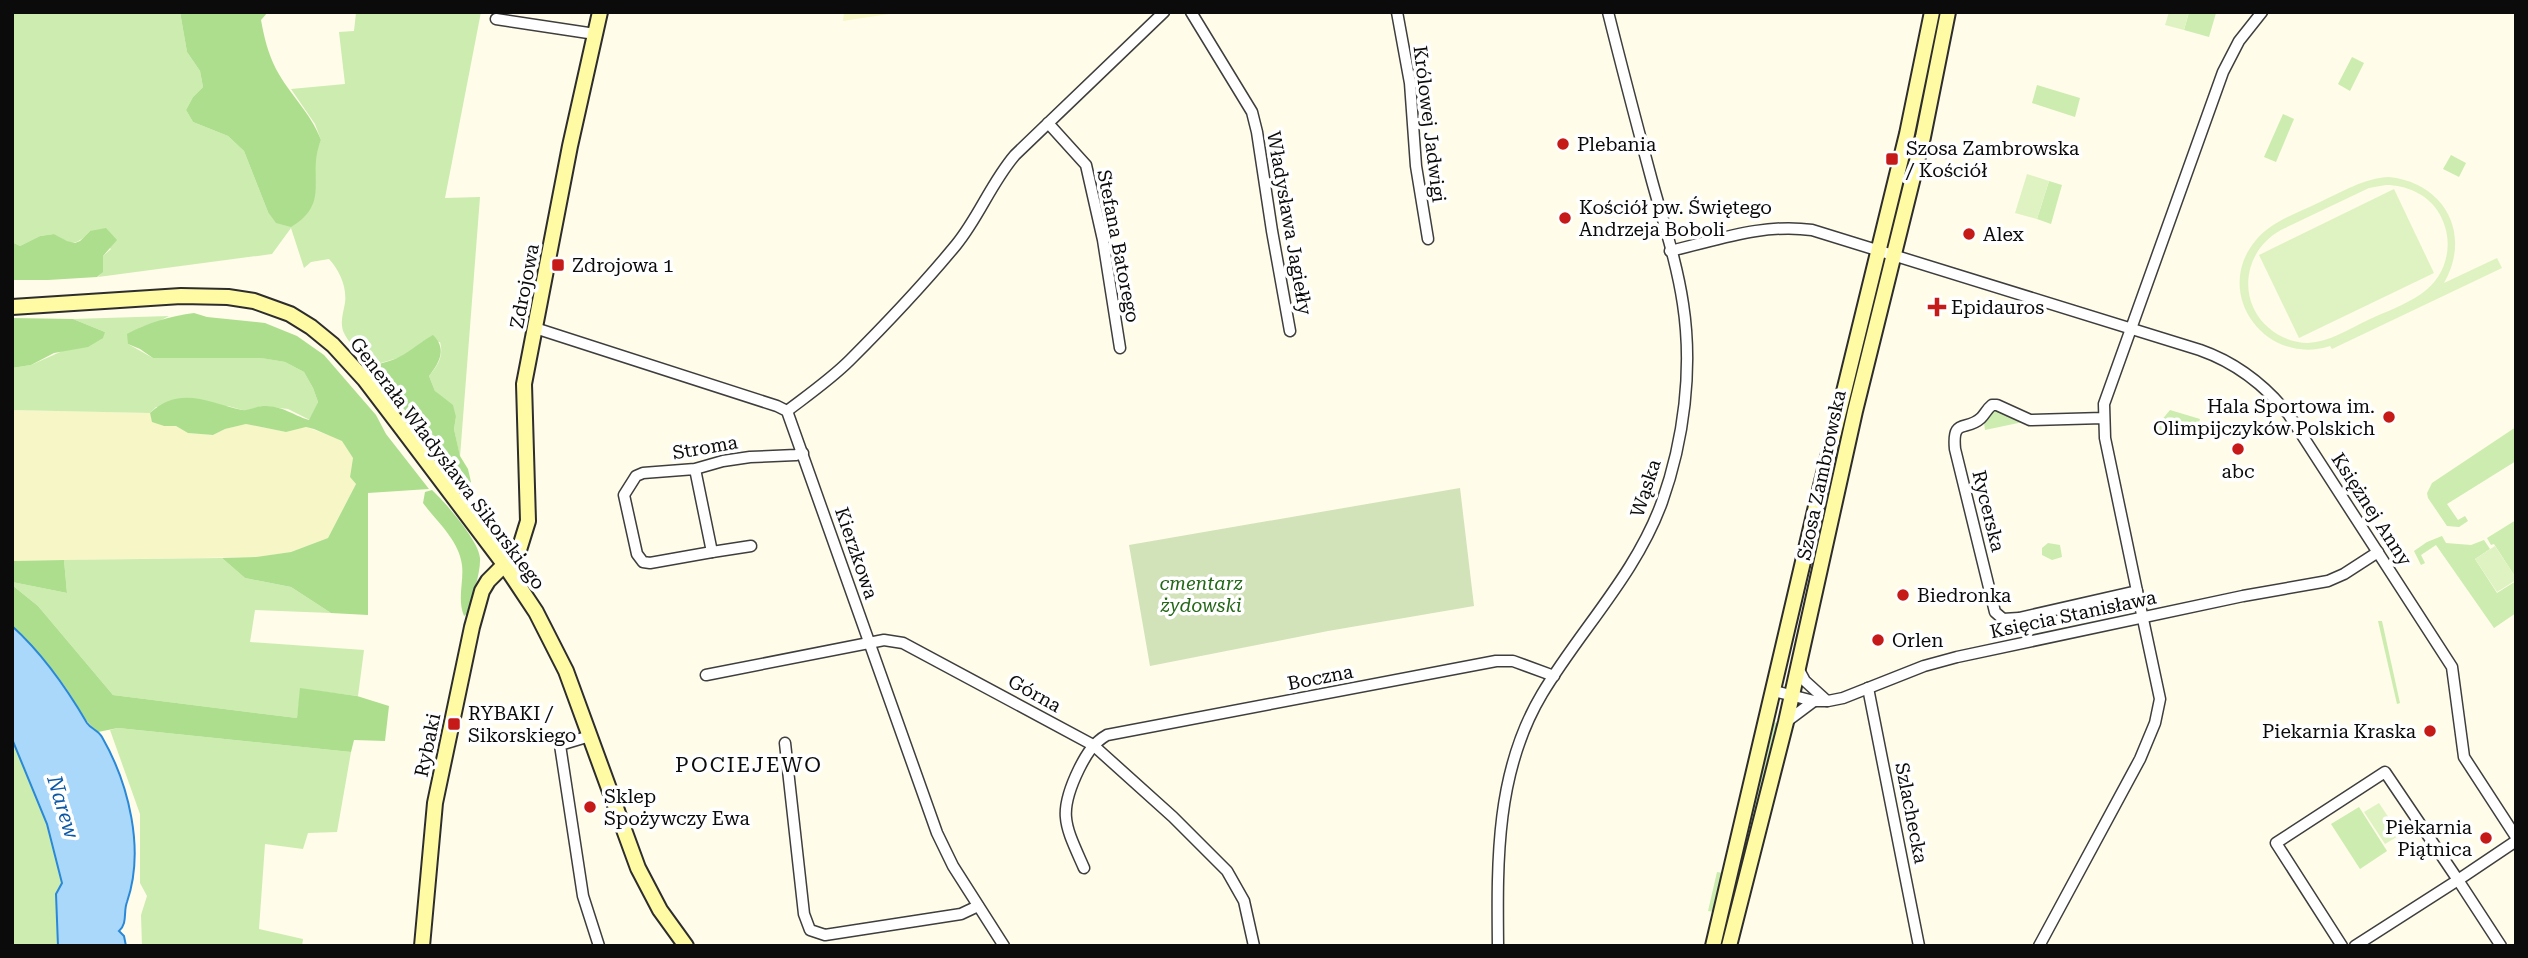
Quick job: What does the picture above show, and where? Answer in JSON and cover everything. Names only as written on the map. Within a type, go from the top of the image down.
[{"type":"street","name":"Zdrojowa","points":[[504,564],[521,545],[528,521],[523,393],[570,146],[600,12]]},
{"type":"street","points":[[535,328],[787,411],[848,361],[956,245],[1000,173],[1164,12]]},
{"type":"street","name":"Władysława Jagiełły","points":[[1191,12],[1252,112],[1290,331]]},
{"type":"street","name":"Królowej Jadwigi","points":[[1397,12],[1410,83],[1416,166],[1428,240]]},
{"type":"street","name":"Wąska","points":[[1499,946],[1498,862],[1507,783],[1522,735],[1554,676],[1634,559],[1653,524],[1678,442],[1687,368],[1683,303],[1608,12]]},
{"type":"street","name":"Szosa Zambrowska","points":[[1713,946],[1907,134],[1932,12]]},
{"type":"street","name":"Szosa Zambrowska","points":[[1729,946],[1786,722],[1854,411],[1923,136],[1948,12]]},
{"type":"street","points":[[2039,946],[2140,759],[2155,723],[2160,699],[2105,438],[2104,404],[2223,72],[2239,41],[2262,12]]},
{"type":"street","points":[[496,19],[595,34]]},
{"type":"street","name":"Stefana Batorego","points":[[1048,123],[1086,165],[1104,240],[1120,348]]},
{"type":"street","name":"Księżnej Anny","points":[[1670,251],[1756,230],[1788,227],[1812,230],[2212,354],[2260,383],[2289,415],[2452,667],[2464,757],[2516,839],[2458,880],[2354,946]]},
{"type":"street","name":"Generała Władysława Sikorskiego","points":[[12,307],[214,295],[254,301],[290,314],[323,336],[350,362],[504,564],[536,612],[558,653],[638,868],[660,910],[686,946]]},
{"type":"street","name":"Rycerska","points":[[2103,418],[2031,420],[1992,405],[1979,420],[1958,428],[1954,438],[1955,449],[1998,617],[2019,618],[2137,591]]},
{"type":"street","name":"Kierzkowa","points":[[787,411],[932,821],[953,866],[1004,946]]},
{"type":"street","name":"Stroma","points":[[712,552],[643,562],[637,554],[624,495],[632,480],[639,474],[695,469],[737,458],[803,453]]},
{"type":"street","points":[[695,469],[712,552],[751,546]]},
{"type":"street","name":"Księcia Stanisława","points":[[1774,691],[1791,697],[1828,701],[1946,660],[2143,617],[2329,581],[2378,552]]},
{"type":"street","points":[[1803,566],[1814,563],[1820,570]]},
{"type":"street","name":"Rybaki","points":[[422,946],[433,817],[461,681],[482,591],[504,564]]},
{"type":"street","name":"Górna","points":[[706,675],[869,643],[888,640],[903,643],[1093,745],[1173,817],[1227,871],[1248,909],[1254,946]]},
{"type":"street","name":"Boczna","points":[[1093,745],[1113,733],[1151,729],[1496,661],[1513,661],[1554,676]]},
{"type":"street","points":[[1798,668],[1805,681],[1828,701]]},
{"type":"street","name":"Szlachecka","points":[[1868,688],[1919,946]]},
{"type":"street","points":[[1786,722],[1814,701]]},
{"type":"street","points":[[590,736],[560,745],[586,907],[599,946]]},
{"type":"street","points":[[785,743],[804,914],[810,930],[825,935],[961,914],[978,906]]},
{"type":"street","points":[[1084,868],[1068,828],[1065,804],[1071,786],[1093,745]]},
{"type":"street","points":[[2342,946],[2276,843],[2385,772],[2501,946]]},
{"type":"green space","points":[[12,12],[180,12],[187,52],[200,71],[203,87],[186,110],[193,122],[228,136],[244,151],[268,212],[315,174],[315,153],[321,140],[315,124],[291,89],[345,84],[339,32],[354,31],[356,13],[268,12],[481,12],[445,198],[480,197],[460,457],[454,429],[456,417],[435,391],[429,376],[439,360],[440,342],[422,342],[405,356],[377,364],[360,351],[351,344],[343,331],[345,297],[339,274],[329,259],[311,262],[304,268],[291,228],[272,254],[98,277],[103,271],[103,256],[111,249],[90,231],[81,240],[73,243],[54,234],[40,236],[20,246],[12,242]]},
{"type":"green space","points":[[180,12],[268,12],[261,20],[273,63],[312,121],[321,140],[317,153],[315,198],[303,218],[291,227],[276,223],[268,212],[244,151],[228,136],[193,122],[186,110],[203,87],[200,71],[187,52]]},
{"type":"green space","points":[[844,12],[902,12],[843,21]]},
{"type":"green space","points":[[1939,12],[1943,12],[1917,134],[1889,241],[1888,239]]},
{"type":"green space","points":[[2169,12],[2189,12],[2184,30],[2165,25]]},
{"type":"green space","points":[[2189,12],[2216,13],[2209,37],[2184,30]]},
{"type":"green space","points":[[2352,57],[2364,63],[2350,91],[2338,84]]},
{"type":"green space","points":[[2037,85],[2080,98],[2075,117],[2032,103]]},
{"type":"green space","points":[[2283,114],[2294,119],[2276,162],[2264,157]]},
{"type":"green space","points":[[2451,155],[2466,163],[2459,177],[2443,169]]},
{"type":"green space","points":[[2027,174],[2049,181],[2037,219],[2015,213]]},
{"type":"green space","points":[[2389,177],[2409,181],[2425,189],[2438,200],[2448,214],[2454,230],[2455,247],[2452,265],[2444,283],[2497,258],[2502,268],[2332,349],[2330,346],[2307,350],[2285,346],[2267,336],[2252,321],[2243,302],[2240,282],[2244,261],[2256,240],[2286,218],[2353,186]],"holes":[[[2393,185],[2421,195],[2432,204],[2443,221],[2448,244],[2447,255],[2431,286],[2408,302],[2324,340],[2297,342],[2282,337],[2269,328],[2252,304],[2249,290],[2252,262],[2259,250],[2281,230],[2369,188]]]},
{"type":"green space","points":[[2049,181],[2062,185],[2051,224],[2037,219]]},
{"type":"green space","points":[[2394,189],[2434,273],[2299,338],[2259,255]]},
{"type":"green space","points":[[106,228],[117,240],[103,256],[103,272],[97,277],[12,280],[12,242],[20,246],[40,236],[54,234],[75,243],[90,231]]},
{"type":"green space","points":[[1882,264],[1884,265],[1834,476],[1830,477]]},
{"type":"green space","points":[[194,313],[207,317],[265,323],[297,336],[324,355],[376,415],[386,434],[429,489],[368,493],[368,615],[331,613],[291,587],[245,578],[222,558],[291,552],[328,538],[356,484],[350,477],[353,458],[342,441],[314,429],[306,427],[286,432],[246,424],[213,435],[188,433],[176,426],[152,422],[150,413],[161,405],[184,398],[206,400],[242,410],[263,406],[277,407],[309,420],[318,402],[304,372],[285,362],[261,358],[153,358],[128,344],[127,334],[135,330]]},
{"type":"green space","points":[[169,316],[152,325],[141,327],[128,344],[153,358],[262,358],[285,362],[304,372],[313,388],[318,402],[310,420],[288,409],[261,406],[246,411],[228,406],[156,407],[150,413],[12,410],[12,368],[31,365],[105,332],[73,319]]},
{"type":"green space","points":[[12,318],[73,319],[105,332],[103,338],[88,347],[54,353],[31,365],[12,368]]},
{"type":"green space","points":[[433,335],[441,350],[436,366],[429,376],[435,391],[453,405],[456,417],[454,429],[460,456],[468,469],[471,482],[465,488],[449,462],[359,356],[360,351],[377,364],[386,362],[401,356]]},
{"type":"green space","points":[[1994,409],[2023,422],[1985,430],[1984,422]]},
{"type":"green space","points":[[12,410],[150,413],[153,422],[164,426],[176,426],[189,433],[213,435],[246,424],[286,432],[306,427],[342,440],[353,458],[350,477],[356,484],[328,538],[291,552],[256,557],[12,561]]},
{"type":"green space","points":[[2170,410],[2200,419],[2198,426],[2159,433],[2156,427]]},
{"type":"green space","points":[[2516,427],[2516,461],[2447,504],[2458,520],[2465,516],[2468,521],[2459,527],[2447,526],[2428,498],[2427,493],[2432,483]]},
{"type":"green space","name":"cmentarz żydowski","points":[[1460,488],[1474,606],[1150,666],[1129,545]]},
{"type":"green space","points":[[432,490],[461,522],[474,542],[480,558],[478,578],[468,613],[464,616],[461,603],[462,565],[457,547],[423,503],[425,492]]},
{"type":"green space","points":[[2516,520],[2516,578],[2494,544],[2491,545],[2487,538]]},
{"type":"green space","points":[[2442,536],[2446,543],[2471,545],[2484,540],[2490,549],[2475,559],[2497,593],[2516,581],[2516,613],[2494,628],[2436,545],[2421,555],[2425,563],[2421,565],[2414,551]]},
{"type":"green space","points":[[2048,543],[2060,545],[2062,557],[2052,560],[2042,555],[2042,548]]},
{"type":"green space","points":[[2495,546],[2516,578],[2497,592],[2475,559]]},
{"type":"green space","points":[[222,558],[245,578],[291,587],[331,613],[255,610],[250,642],[364,650],[358,696],[301,689],[297,718],[113,695],[38,606],[12,585],[12,582],[67,593],[64,560]]},
{"type":"green space","points":[[64,560],[67,593],[12,582],[12,561]]},
{"type":"green space","points":[[12,585],[38,606],[113,695],[297,718],[300,688],[357,696],[389,706],[385,741],[354,740],[351,752],[118,728],[98,732],[84,717],[48,664],[12,626]]},
{"type":"green space","points":[[2378,621],[2382,621],[2400,703],[2397,704]]},
{"type":"green space","points":[[12,672],[105,946],[12,946]]},
{"type":"green space","points":[[1772,722],[1777,723],[1724,946],[1720,946]]},
{"type":"green space","points":[[118,728],[351,752],[337,832],[308,833],[303,849],[265,844],[259,929],[303,939],[302,946],[142,946],[141,915],[147,896],[140,883],[140,814],[110,730]]},
{"type":"green space","points":[[2379,803],[2400,835],[2385,844],[2364,812]]},
{"type":"green space","points":[[2359,807],[2387,851],[2360,869],[2331,824]]},
{"type":"green space","points":[[1717,872],[1723,873],[1715,912],[1708,911]]},
{"type":"water","name":"Narew","points":[[12,626],[44,660],[87,723],[100,735],[120,775],[127,796],[134,839],[132,882],[119,931],[124,936],[126,946],[58,946],[56,894],[62,883],[47,824],[12,739]]},
{"type":"place","name":"Plebania","points":[[1563,144]]},
{"type":"place","name":"Szosa Zambrowska / Kościół","points":[[1892,159]]},
{"type":"place","name":"Kościół pw. Świętego Andrzeja Boboli","points":[[1565,218]]},
{"type":"place","name":"Alex","points":[[1969,234]]},
{"type":"place","name":"Zdrojowa 1","points":[[558,265]]},
{"type":"place","name":"Epidauros","points":[[1937,307]]},
{"type":"place","name":"Hala Sportowa im. Olimpijczyków Polskich","points":[[2389,417]]},
{"type":"place","name":"abc","points":[[2238,449]]},
{"type":"place","name":"Biedronka","points":[[1903,595]]},
{"type":"place","name":"Orlen","points":[[1878,640]]},
{"type":"place","name":"RYBAKI / Sikorskiego","points":[[454,724]]},
{"type":"place","name":"Piekarnia Kraska","points":[[2430,731]]},
{"type":"place","name":"Sklep Spożywczy Ewa","points":[[590,807]]},
{"type":"place","name":"Piekarnia Piątnica","points":[[2486,838]]},
{"type":"district","name":"POCIEJEWO","points":[[749,765]]}]
